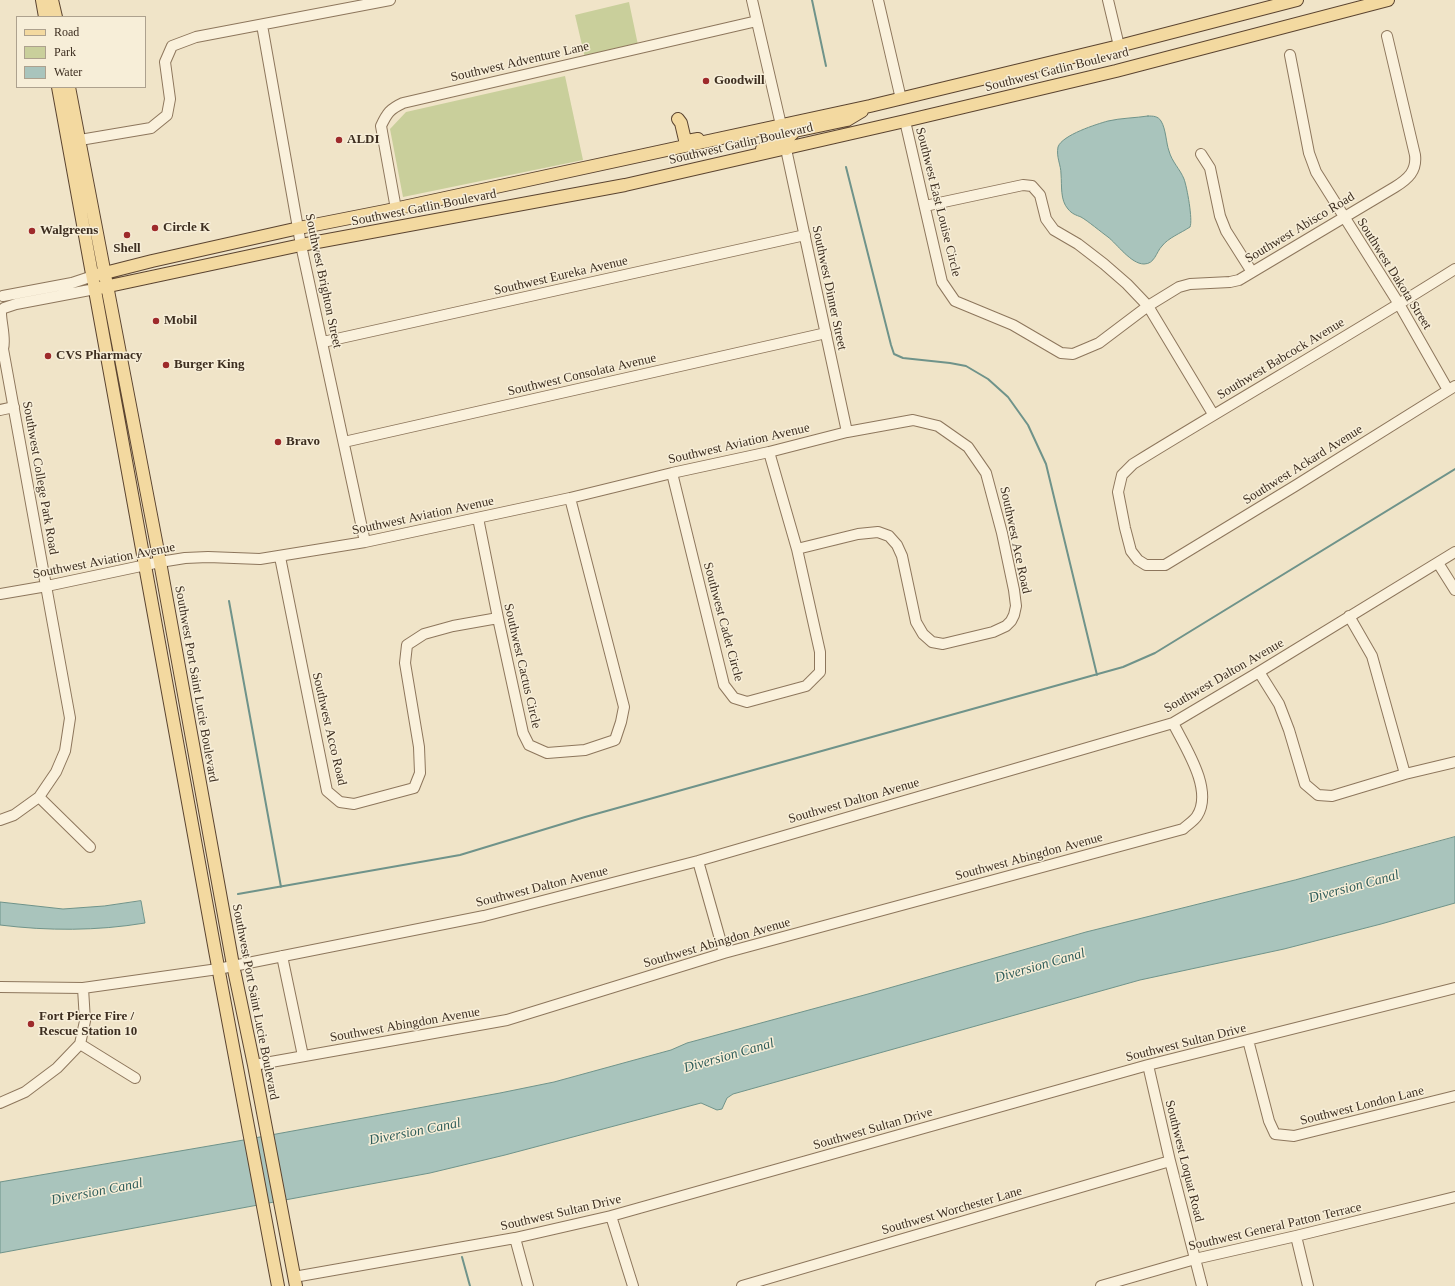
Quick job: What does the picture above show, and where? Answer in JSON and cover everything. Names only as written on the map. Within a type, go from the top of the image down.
[{"type":"main road","points":[[42,0],[45,16]]},
{"type":"main road","points":[[52,0],[56,16]]},
{"type":"main road","name":"Southwest Gatlin Boulevard","points":[[98,275],[299,228],[901,99],[1119,46],[1297,0]]},
{"type":"main road","name":"Southwest Gatlin Boulevard","points":[[101,288],[302,245],[625,185],[706,167],[1116,71],[1388,0]]},
{"type":"main road","name":"Southwest Port Saint Lucie Boulevard","points":[[58,88],[160,562],[233,965],[254,1065],[295,1281]]},
{"type":"main road","name":"Southwest Port Saint Lucie Boulevard","points":[[69,88],[80,140],[98,275]]},
{"type":"main road","points":[[786,149],[789,137],[795,131],[847,120],[870,106]]},
{"type":"main road","points":[[673,148],[678,141],[675,126],[678,119],[684,138],[687,141],[740,130],[758,130]]},
{"type":"main road","points":[[706,167],[718,159],[774,144],[780,134],[781,125]]},
{"type":"main road","name":"Southwest Port Saint Lucie Boulevard","points":[[101,288],[146,565],[218,969],[278,1286]]},
{"type":"street","points":[[80,140],[151,128],[167,115],[170,99],[165,62],[172,46],[196,37],[390,0]]},
{"type":"street","points":[[752,0],[781,125]]},
{"type":"street","points":[[878,0],[901,99]]},
{"type":"street","points":[[1108,0],[1119,46]]},
{"type":"street","name":"Southwest Adventure Lane","points":[[396,208],[381,126],[387,114],[392,109],[403,103],[757,21]]},
{"type":"street","name":"Southwest Brighton Street","points":[[262,25],[302,245],[365,542]]},
{"type":"street","name":"Southwest Abisco Road","points":[[1073,354],[1099,343],[1148,306],[1179,287],[1190,284],[1230,282],[1239,280],[1403,182],[1411,174],[1415,166],[1415,155],[1387,36]]},
{"type":"street","name":"Southwest Dakota Street","points":[[1290,55],[1309,153],[1316,172],[1452,388]]},
{"type":"street","name":"Southwest East Louise Circle","points":[[906,121],[942,282],[955,301],[1013,325],[1061,353],[1073,354]]},
{"type":"street","name":"Southwest Dinner Street","points":[[786,149],[847,432]]},
{"type":"street","points":[[1201,154],[1210,168],[1220,216],[1226,231],[1252,272]]},
{"type":"street","points":[[925,206],[1023,185],[1032,186],[1040,195],[1046,219],[1054,230],[1078,244],[1104,264],[1127,284],[1148,306],[1213,414]]},
{"type":"street","name":"Southwest Eureka Avenue","points":[[323,342],[805,235]]},
{"type":"street","name":"Southwest Babcock Avenue","points":[[1122,475],[1133,464],[1213,414],[1399,304],[1455,269]]},
{"type":"street","points":[[1,295],[72,283],[98,275]]},
{"type":"street","points":[[2,311],[16,304],[101,288]]},
{"type":"street","name":"Southwest College Park Road","points":[[0,820],[14,815],[39,797],[56,772],[65,751],[70,718],[2,346],[4,344],[1,325],[2,311],[5,302],[1,295]]},
{"type":"street","name":"Southwest Consolata Avenue","points":[[344,442],[826,333]]},
{"type":"street","name":"Southwest Ackard Avenue","points":[[1122,475],[1118,492],[1125,528],[1132,551],[1138,560],[1146,565],[1165,565],[1452,388]]},
{"type":"street","points":[[0,410],[14,407]]},
{"type":"street","name":"Southwest Ace Road","points":[[797,549],[871,532],[878,532],[889,536],[897,545],[902,556],[916,622],[923,634],[932,642],[943,644],[955,642],[993,632],[1001,629],[1012,621],[1016,606],[1002,533],[986,473],[968,447],[938,426],[913,420],[847,432]]},
{"type":"street","name":"Southwest Aviation Avenue","points":[[0,594],[47,586],[160,562],[208,557],[260,560],[365,542],[570,498],[672,473],[770,452],[847,432]]},
{"type":"street","name":"Southwest Cadet Circle","points":[[672,473],[724,685],[734,698],[747,702],[806,686],[820,672],[820,652],[797,549],[770,452]]},
{"type":"street","name":"Southwest Cactus Circle","points":[[478,518],[523,733],[529,745],[546,753],[585,750],[615,740],[624,707],[570,498]]},
{"type":"street","name":"Southwest Dalton Avenue","points":[[0,987],[83,988],[218,969],[484,916],[698,860],[1173,723],[1455,552]]},
{"type":"street","name":"Southwest Acco Road","points":[[280,557],[327,791],[340,802],[354,804],[414,788],[420,773],[420,747],[405,663],[407,645],[424,634],[453,626],[498,618]]},
{"type":"street","points":[[1438,563],[1455,590]]},
{"type":"street","points":[[1349,616],[1372,656],[1405,774]]},
{"type":"street","points":[[1259,672],[1279,704],[1289,730],[1305,784],[1318,795],[1332,796],[1405,774],[1455,762]]},
{"type":"street","name":"Southwest Abingdon Avenue","points":[[254,1065],[507,1020],[724,953],[1183,829],[1197,816],[1202,800],[1200,779],[1173,723]]},
{"type":"street","points":[[39,797],[90,847]]},
{"type":"street","points":[[698,860],[724,953]]},
{"type":"street","points":[[282,956],[303,1056]]},
{"type":"street","points":[[0,1103],[25,1092],[57,1068],[80,1044],[86,1021],[83,988]]},
{"type":"street","name":"Southwest Sultan Drive","points":[[295,1281],[515,1238],[611,1216],[1148,1065],[1455,988]]},
{"type":"street","name":"Southwest London Lane","points":[[1248,1040],[1269,1120],[1276,1134],[1294,1136],[1455,1096]]},
{"type":"street","points":[[80,1044],[135,1078]]},
{"type":"street","name":"Southwest Loquat Road","points":[[1148,1065],[1170,1161],[1202,1286]]},
{"type":"street","name":"Southwest Worchester Lane","points":[[742,1286],[1170,1161]]},
{"type":"street","name":"Southwest General Patton Terrace","points":[[1101,1286],[1195,1259],[1455,1197]]},
{"type":"street","points":[[611,1216],[634,1286]]},
{"type":"street","points":[[1296,1236],[1308,1286]]},
{"type":"street","points":[[515,1238],[528,1286]]},
{"type":"green space","points":[[629,2],[638,45],[585,58],[575,15]]},
{"type":"green space","points":[[565,76],[583,160],[403,197],[390,129],[406,112]]},
{"type":"water","points":[[1148,116],[1157,117],[1163,124],[1170,155],[1185,183],[1191,223],[1190,227],[1165,243],[1151,262],[1144,264],[1134,261],[1108,237],[1087,221],[1073,213],[1065,205],[1058,158],[1058,147],[1066,138],[1088,127],[1113,120]]},
{"type":"water","name":"Diversion Canal","points":[[1455,837],[1455,903],[1284,949],[1140,980],[733,1094],[727,1098],[722,1109],[717,1110],[701,1103],[505,1155],[430,1173],[0,1253],[0,1182],[238,1141],[554,1082],[671,1050],[687,1043],[868,994],[1086,932],[1295,880]]},
{"type":"water","points":[[141,901],[145,923],[91,929],[54,929],[0,925],[0,902],[63,909]]},
{"type":"waterway","points":[[812,0],[826,66]]},
{"type":"waterway","points":[[846,167],[894,354],[903,358],[966,366],[988,379],[1008,397],[1028,425],[1046,464],[1097,675]]},
{"type":"waterway","points":[[238,894],[460,855],[585,817],[1123,667],[1155,653],[1455,469]]},
{"type":"waterway","points":[[229,601],[281,887]]},
{"type":"waterway","points":[[462,1257],[470,1286]]},
{"type":"place","name":"Goodwill","points":[[706,81]]},
{"type":"place","name":"ALDI","points":[[339,140]]},
{"type":"place","name":"Circle K","points":[[155,228]]},
{"type":"place","name":"Walgreens","points":[[32,231]]},
{"type":"place","name":"Shell","points":[[127,235]]},
{"type":"place","name":"Mobil","points":[[156,321]]},
{"type":"place","name":"CVS Pharmacy","points":[[48,356]]},
{"type":"place","name":"Burger King","points":[[166,365]]},
{"type":"place","name":"Bravo","points":[[278,442]]},
{"type":"place","name":"Fort Pierce Fire / Rescue Station 10","points":[[31,1024]]}]
